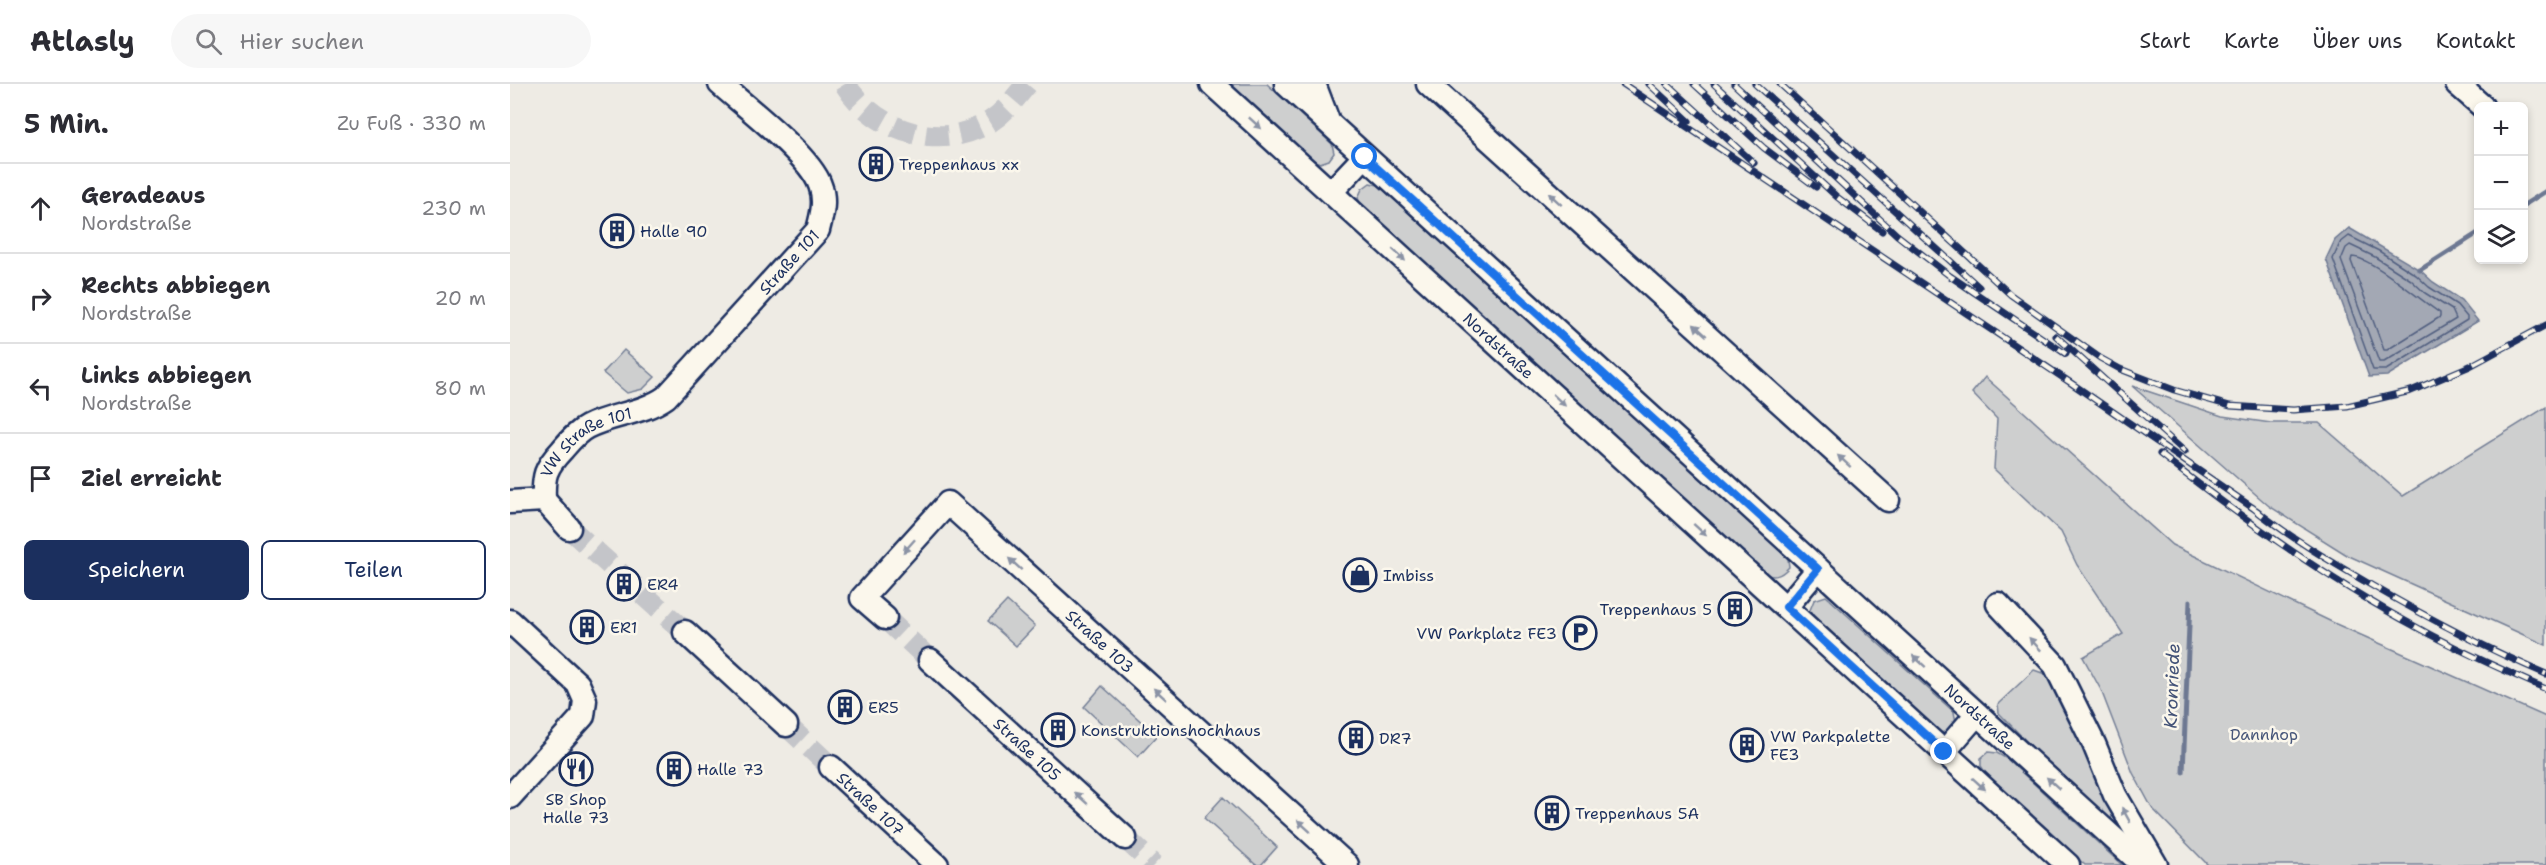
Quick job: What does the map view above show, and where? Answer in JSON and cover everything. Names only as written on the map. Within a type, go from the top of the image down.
[{"type":"street","name":"Straße 101","points":[[654,405],[679,384],[799,253],[818,230],[824,209],[821,185],[807,162],[720,84]]},
{"type":"street","name":"Nordstraße","points":[[1212,84],[2068,865]]},
{"type":"street","name":"Nordstraße","points":[[1286,84],[2143,865]]},
{"type":"street","points":[[1314,84],[1330,125]]},
{"type":"street","points":[[1428,84],[1888,500]]},
{"type":"street","points":[[2457,84],[2477,102]]},
{"type":"street","points":[[1331,192],[1365,157]]},
{"type":"street","name":"VW Straße 101","points":[[544,500],[543,477],[556,457],[585,428],[654,405]]},
{"type":"street","points":[[510,502],[544,500],[569,528]]},
{"type":"street","name":"Straße 103","points":[[872,607],[948,503],[1347,865]]},
{"type":"street","points":[[1786,607],[1818,569]]},
{"type":"street","points":[[1998,604],[2055,665],[2094,744],[2115,795],[2156,865]]},
{"type":"street","points":[[510,621],[578,684],[585,700],[583,716],[510,797]]},
{"type":"street","points":[[685,632],[779,719]]},
{"type":"street","name":"Straße 105","points":[[930,660],[1125,838]]},
{"type":"street","points":[[1944,752],[1977,714]]},
{"type":"street","name":"Straße 107","points":[[831,767],[937,865]]},
{"type":"green space","points":[[1228,84],[1267,84],[1332,144],[1334,153],[1329,160],[1320,163],[1310,159]]},
{"type":"green space","points":[[1370,183],[1378,185],[1782,552],[1788,559],[1789,567],[1777,576],[1762,573],[1362,208],[1358,198],[1362,189]]},
{"type":"green space","points":[[624,350],[655,377],[643,389],[627,393],[603,373]]},
{"type":"green space","name":"Dannhop","points":[[1985,377],[2172,545],[2336,624],[2546,717],[2546,865],[2208,865],[2152,808],[2133,773],[2101,690],[2083,657],[2123,634],[2077,565],[2061,532],[1994,469],[1997,419],[1972,393]]},
{"type":"green space","points":[[2132,386],[2222,416],[2271,423],[2319,423],[2403,496],[2546,407],[2546,645],[2347,555],[2269,506]]},
{"type":"green space","points":[[1826,596],[1954,712],[1956,722],[1950,730],[1941,733],[1933,728],[1817,622],[1810,610],[1814,600]]},
{"type":"green space","points":[[1007,601],[1035,626],[1016,646],[988,621]]},
{"type":"green space","points":[[2034,670],[2045,674],[2058,688],[2113,813],[2111,820],[2101,818],[1999,713],[1998,704]]},
{"type":"green space","points":[[1102,686],[1157,736],[1138,757],[1084,707]]},
{"type":"green space","points":[[1988,752],[1997,753],[2007,759],[2122,865],[2085,865],[1989,778],[1981,766],[1981,758]]},
{"type":"green space","points":[[1223,797],[1277,847],[1261,865],[1256,865],[1204,818]]},
{"type":"water","points":[[2349,228],[2420,270],[2433,282],[2461,300],[2478,321],[2387,376],[2369,377],[2326,259],[2335,240]]},
{"type":"waterway","name":"Kronriede","points":[[2528,202],[2546,191]]},
{"type":"waterway","name":"Kronriede","points":[[2420,270],[2474,236]]},
{"type":"waterway","name":"Kronriede","points":[[2183,772],[2190,601]]},
{"type":"tunnel","points":[[845,84],[873,115],[910,132],[931,136],[972,131],[991,121],[1027,84]]},
{"type":"tunnel","points":[[569,528],[685,632]]},
{"type":"tunnel","points":[[885,618],[930,660]]},
{"type":"tunnel","points":[[786,725],[831,767]]},
{"type":"tunnel","points":[[1125,838],[1154,865]]},
{"type":"railway","points":[[1623,84],[2071,383],[2259,512]]},
{"type":"railway","points":[[1649,84],[1689,121]]},
{"type":"railway","points":[[1667,84],[1754,163]]},
{"type":"railway","points":[[1694,84],[1764,148],[1816,187]]},
{"type":"railway","points":[[1714,84],[1837,197],[1882,231]]},
{"type":"railway","points":[[1734,84],[1897,235],[1950,276],[2066,354]]},
{"type":"railway","points":[[1755,84],[1979,287]]},
{"type":"railway","points":[[1780,84],[2011,295],[2100,358],[2120,369],[2174,390],[2230,406],[2293,410],[2347,406],[2411,391],[2470,366],[2546,325]]},
{"type":"railway","points":[[2056,336],[2185,452]]},
{"type":"railway","points":[[2160,454],[2253,524],[2351,589],[2449,645],[2546,689]]},
{"type":"railway","points":[[2252,507],[2310,548],[2392,597],[2435,621],[2546,674]]},
{"type":"place","name":"Treppenhaus xx","points":[[876,164]]},
{"type":"place","name":"Halle 90","points":[[617,231]]},
{"type":"place","name":"Imbiss","points":[[1360,575]]},
{"type":"place","name":"ER4","points":[[624,584]]},
{"type":"place","name":"Treppenhaus 5","points":[[1735,609]]},
{"type":"place","name":"ER1","points":[[587,627]]},
{"type":"place","name":"VW Parkplatz FE3","points":[[1580,633]]},
{"type":"place","name":"ER5","points":[[845,707]]},
{"type":"place","name":"Konstruktionshochhaus","points":[[1058,730]]},
{"type":"place","name":"DR7","points":[[1356,738]]},
{"type":"place","name":"VW Parkpalette FE3","points":[[1747,745]]},
{"type":"place","name":"SB Shop Halle 73","points":[[576,769]]},
{"type":"place","name":"Halle 73","points":[[674,769]]},
{"type":"place","name":"Treppenhaus 5A","points":[[1552,813]]},
{"type":"route","points":[[1365,157],[1818,569],[1786,607],[1944,752]]}]
